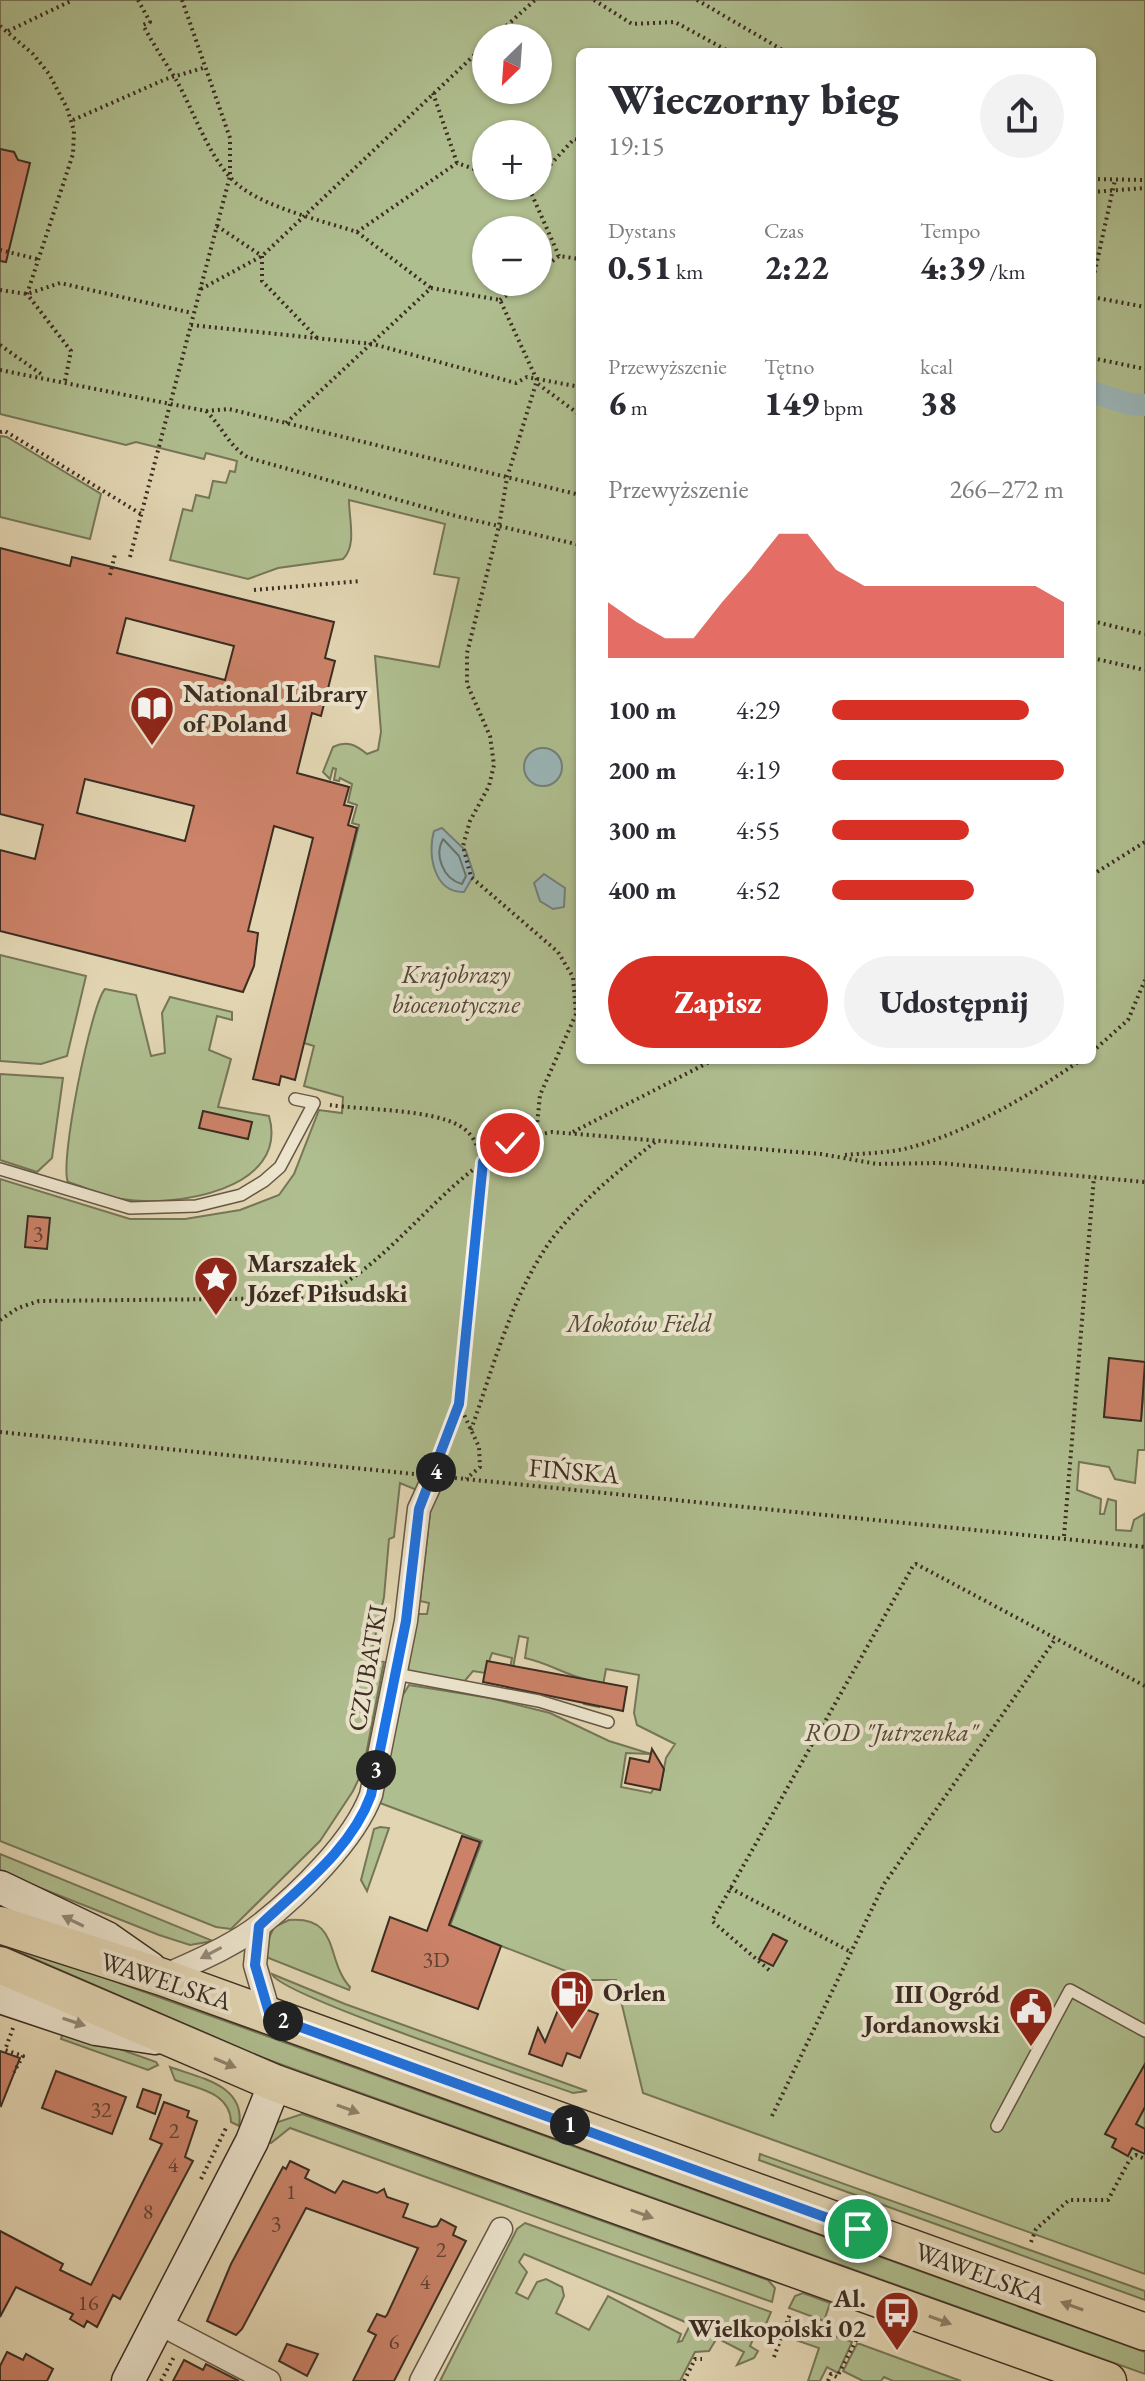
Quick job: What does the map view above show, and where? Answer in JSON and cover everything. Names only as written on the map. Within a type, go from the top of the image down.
[{"type":"main road","points":[[0,1887],[107,1938],[162,1977]]},
{"type":"main road","name":"WAWELSKA","points":[[0,1925],[162,1977],[1145,2332]]},
{"type":"main road","name":"WAWELSKA","points":[[0,1965],[275,2083],[1108,2381]]},
{"type":"main road","points":[[0,1997],[96,2029],[175,2041]]},
{"type":"main road","points":[[128,2381],[252,2141],[275,2083]]},
{"type":"street","name":"CZUBATKI","points":[[162,1977],[259,1926],[345,1843],[364,1816],[371,1795],[406,1621],[419,1509],[434,1476]]},
{"type":"street","points":[[259,1926],[255,1965],[270,2016]]},
{"type":"street","points":[[421,2381],[501,2229]]},
{"type":"street","points":[[158,2323],[269,2381]]},
{"type":"lane","points":[[0,1169],[130,1208],[196,1206],[241,1195],[280,1167],[314,1103],[295,1099]]},
{"type":"lane","points":[[396,1674],[539,1701],[608,1722]]},
{"type":"lane","points":[[997,2126],[1070,1990],[1145,2031]]},
{"type":"path","points":[[8,31],[73,0]]},
{"type":"path","points":[[138,0],[150,22],[143,25],[230,176],[242,189],[304,216],[357,232],[431,288],[500,300],[506,296]]},
{"type":"path","points":[[130,557],[230,176],[230,138],[203,68],[182,0]]},
{"type":"path","points":[[508,24],[535,0]]},
{"type":"path","points":[[594,0],[632,24],[675,22],[723,48]]},
{"type":"path","points":[[697,0],[779,48]]},
{"type":"path","points":[[0,26],[49,74],[73,120],[73,154],[27,294]]},
{"type":"path","points":[[201,289],[262,256],[472,57]]},
{"type":"path","points":[[73,120],[166,79],[175,79],[203,68]]},
{"type":"path","points":[[433,93],[457,163]]},
{"type":"path","points":[[552,163],[576,139]]},
{"type":"path","points":[[457,163],[472,168]]},
{"type":"path","points":[[357,232],[457,163]]},
{"type":"path","points":[[1096,179],[1145,180]]},
{"type":"path","points":[[1096,266],[1115,180]]},
{"type":"path","points":[[1096,192],[1145,188]]},
{"type":"path","points":[[533,200],[559,256]]},
{"type":"path","points":[[217,226],[262,256]]},
{"type":"path","points":[[0,250],[37,259]]},
{"type":"path","points":[[262,256],[262,281],[317,338]]},
{"type":"path","points":[[552,261],[559,256],[576,258]]},
{"type":"path","points":[[0,293],[27,294],[60,283],[193,313]]},
{"type":"path","points":[[286,423],[431,288]]},
{"type":"path","points":[[27,294],[71,351],[65,381]]},
{"type":"path","points":[[1096,298],[1145,307]]},
{"type":"path","points":[[500,300],[538,382],[507,478],[499,526],[469,641],[466,673],[471,693],[490,736],[494,765],[489,786],[463,840],[465,864],[479,885],[567,961],[576,994]]},
{"type":"path","points":[[191,325],[373,344],[516,383],[527,377],[576,412]]},
{"type":"path","points":[[0,345],[46,377]]},
{"type":"path","points":[[1096,359],[1145,369]]},
{"type":"path","points":[[0,370],[206,411],[229,409],[576,494]]},
{"type":"path","points":[[538,382],[576,387]]},
{"type":"path","points":[[206,411],[220,424],[236,450],[249,458],[576,544]]},
{"type":"path","points":[[0,432],[5,431],[141,514]]},
{"type":"path","points":[[110,575],[115,554]]},
{"type":"path","points":[[254,590],[361,581]]},
{"type":"path","points":[[1096,622],[1145,634]]},
{"type":"path","points":[[1096,659],[1145,670]]},
{"type":"path","points":[[1096,873],[1145,842]]},
{"type":"path","points":[[1096,1048],[1128,1020],[1145,980]]},
{"type":"path","points":[[536,1134],[540,1095],[573,1023],[576,1004]]},
{"type":"path","points":[[571,1134],[705,1064]]},
{"type":"path","points":[[839,1156],[910,1148],[959,1130],[1074,1064]]},
{"type":"path","points":[[342,1107],[388,1110],[459,1125],[475,1139],[483,1162],[459,1404],[434,1476]]},
{"type":"path","points":[[0,1320],[18,1308],[39,1301],[295,1301],[317,1298],[355,1278],[483,1162],[510,1143],[536,1134],[571,1134],[839,1156],[869,1163],[939,1163],[1145,1182]]},
{"type":"path","points":[[471,1430],[517,1304],[549,1244],[604,1182],[657,1141]]},
{"type":"path","points":[[1064,1536],[1094,1177]]},
{"type":"path","points":[[216,1300],[216,1317]]},
{"type":"path","points":[[459,1404],[479,1447],[480,1467],[466,1479]]},
{"type":"path","name":"FIŃSKA","points":[[0,1432],[1064,1536],[1145,1547]]},
{"type":"path","points":[[769,1970],[712,1924],[913,1566],[916,1564],[1145,1686]]},
{"type":"path","points":[[772,2116],[884,1884],[1056,1638]]},
{"type":"path","points":[[730,1888],[851,1952]]},
{"type":"path","points":[[13,2028],[5,2050],[23,2056],[14,2072]]},
{"type":"path","points":[[1031,2242],[1036,2229],[1069,2200],[1108,2200],[1130,2159],[1136,2155],[1145,2159]]},
{"type":"path","points":[[774,2357],[790,2314]]},
{"type":"path","points":[[828,2381],[831,2374],[837,2377],[861,2331]]},
{"type":"path","points":[[684,2381],[695,2359],[702,2359]]},
{"type":"green space","name":"Mokotów Field","points":[[0,0],[1145,0],[1145,1362],[1109,1359],[1104,1416],[1141,1420],[1145,1378],[1145,1450],[1138,1450],[1135,1483],[1115,1479],[1109,1467],[1079,1462],[1077,1490],[1101,1499],[1100,1514],[1104,1514],[1108,1499],[1116,1501],[1116,1530],[1131,1531],[1134,1520],[1144,1514],[1145,2274],[643,2093],[616,1980],[589,1980],[450,1926],[482,1841],[380,1803],[398,1703],[409,1685],[490,1698],[550,1713],[609,1741],[651,1754],[626,1753],[621,1787],[651,1793],[654,1788],[660,1789],[666,1758],[675,1744],[637,1725],[634,1713],[639,1675],[606,1669],[599,1707],[584,1704],[588,1680],[525,1658],[528,1638],[519,1636],[509,1689],[506,1689],[512,1658],[492,1653],[485,1673],[473,1671],[463,1683],[407,1673],[418,1614],[427,1614],[429,1603],[420,1601],[431,1503],[436,1498],[400,1483],[394,1537],[389,1539],[384,1597],[370,1659],[384,1662],[363,1770],[320,1841],[231,1929],[216,1927],[0,1841],[0,1179],[130,1219],[185,1219],[240,1210],[279,1195],[294,1174],[319,1110],[342,1113],[343,1097],[304,1086],[314,1046],[304,1043],[359,825],[352,823],[357,805],[348,802],[352,784],[340,778],[339,781],[334,780],[336,769],[333,768],[330,779],[323,772],[333,747],[338,745],[351,744],[367,754],[378,750],[381,732],[375,656],[439,667],[459,578],[434,574],[445,524],[349,500],[351,540],[343,559],[278,568],[248,579],[170,560],[183,509],[192,511],[196,495],[209,498],[213,481],[226,483],[230,471],[235,472],[237,461],[206,453],[204,459],[136,442],[126,445],[0,414]]},
{"type":"green space","points":[[0,436],[7,437],[101,494],[90,539],[0,517]]},
{"type":"green space","points":[[0,955],[86,976],[67,1056],[41,1064],[0,1061]]},
{"type":"green space","points":[[105,989],[136,995],[151,1056],[165,1053],[162,1013],[170,997],[232,1012],[232,1020],[217,1016],[209,1050],[231,1059],[218,1107],[269,1116],[271,1141],[262,1161],[245,1177],[223,1189],[197,1196],[143,1201],[114,1198],[68,1182],[68,1146],[78,1084],[92,1023]]},
{"type":"green space","points":[[0,1074],[63,1078],[52,1158],[37,1172],[0,1160]]},
{"type":"green space","points":[[389,1828],[367,1891],[361,1880],[374,1829]]},
{"type":"green space","points":[[0,1854],[213,1941],[190,1945],[159,1935],[0,1872]]},
{"type":"green space","points":[[289,1920],[306,1921],[325,1932],[349,1990],[261,1955],[274,1927]]},
{"type":"green space","points":[[0,1940],[1145,2352],[1145,2374],[263,2058],[0,1944]]},
{"type":"green space","points":[[272,1974],[345,2004],[587,2091],[573,2093],[410,2036],[316,1999],[285,1985]]},
{"type":"green space","points":[[64,2029],[158,2065],[148,2070],[61,2039]]},
{"type":"green space","points":[[170,2067],[207,2080],[228,2092],[239,2112],[239,2126],[231,2122],[225,2104],[219,2098],[175,2080]]},
{"type":"green space","points":[[302,2114],[768,2280],[775,2288],[772,2302],[290,2128],[271,2143],[266,2140],[278,2122]]},
{"type":"green space","points":[[760,2154],[1145,2291],[1145,2300],[759,2160]]},
{"type":"green space","points":[[525,2223],[771,2312],[764,2329],[743,2321],[740,2328],[755,2335],[750,2346],[758,2351],[754,2358],[737,2365],[744,2352],[717,2338],[709,2351],[695,2352],[680,2381],[440,2381],[517,2229]],"holes":[[[524,2254],[690,2324],[682,2341],[678,2342],[681,2334],[608,2296],[589,2330],[556,2313],[564,2296],[562,2287],[546,2279],[537,2282],[528,2299],[516,2293],[527,2272],[519,2262]]]},
{"type":"green space","points":[[803,2293],[830,2303],[824,2321],[789,2308],[795,2296]]},
{"type":"green space","points":[[790,2320],[852,2342],[838,2373],[827,2367],[820,2381],[808,2381],[819,2348],[784,2336]]},
{"type":"green space","points":[[857,2344],[961,2381],[893,2381],[884,2377],[881,2381],[863,2381],[843,2371]]},
{"type":"water","points":[[543,748],[556,754],[562,767],[556,780],[543,786],[530,780],[524,767],[530,754]]},
{"type":"water","points":[[442,828],[466,851],[474,875],[464,892],[446,886],[435,870],[432,840],[434,831]]},
{"type":"water","points":[[544,874],[565,888],[564,907],[553,909],[540,901],[534,883]]},
{"type":"building","points":[[0,149],[14,152],[18,160],[30,163],[6,262],[0,261]]},
{"type":"building","name":"National Library of Poland","points":[[0,548],[70,566],[72,557],[334,622],[325,658],[335,661],[321,716],[312,713],[297,773],[349,787],[344,805],[353,807],[348,825],[357,828],[295,1080],[281,1076],[279,1085],[253,1079],[313,838],[274,826],[248,931],[258,933],[254,966],[243,992],[0,931],[0,850],[35,859],[43,825],[0,814]],"holes":[[[126,618],[234,646],[225,680],[117,653]],[[85,779],[194,806],[185,841],[77,813]]]},
{"type":"building","points":[[203,1111],[252,1122],[248,1139],[199,1128]]},
{"type":"building","points":[[28,1216],[50,1218],[47,1249],[25,1247]]},
{"type":"building","points":[[1109,1358],[1145,1362],[1141,1421],[1104,1417]]},
{"type":"building","points":[[487,1661],[627,1687],[623,1711],[483,1682]]},
{"type":"building","points":[[652,1749],[664,1769],[660,1790],[625,1783],[630,1758],[649,1762]]},
{"type":"building","points":[[462,1836],[480,1842],[449,1925],[501,1946],[478,2009],[372,1971],[390,1917],[427,1931]]},
{"type":"building","points":[[773,1934],[787,1941],[773,1966],[759,1959]]},
{"type":"building","points":[[562,2000],[598,2014],[580,2058],[567,2053],[562,2066],[529,2054],[538,2028],[545,2042]]},
{"type":"building","points":[[0,2051],[20,2058],[1,2106],[0,2105]]},
{"type":"building","points":[[1145,2064],[1145,2107],[1136,2124],[1145,2129],[1145,2154],[1132,2148],[1128,2156],[1112,2147],[1116,2139],[1105,2134]]},
{"type":"building","points":[[56,2071],[126,2097],[112,2134],[42,2108]]},
{"type":"building","points":[[143,2089],[161,2095],[155,2114],[137,2107]]},
{"type":"building","points":[[164,2102],[189,2111],[187,2117],[197,2121],[185,2157],[193,2161],[120,2299],[113,2295],[97,2327],[87,2321],[84,2327],[70,2319],[73,2314],[16,2287],[0,2317],[0,2231],[63,2264],[60,2270],[91,2285],[162,2144],[150,2139]]},
{"type":"building","points":[[290,2161],[309,2170],[305,2178],[335,2193],[343,2181],[377,2193],[384,2189],[387,2197],[408,2204],[403,2217],[432,2227],[437,2226],[441,2219],[456,2227],[453,2235],[466,2241],[394,2381],[353,2381],[376,2335],[368,2331],[377,2314],[387,2315],[418,2248],[306,2208],[242,2329],[236,2335],[207,2321],[231,2264],[283,2167],[286,2169]]},
{"type":"building","points":[[287,2344],[318,2354],[307,2376],[279,2361]]},
{"type":"building","points":[[7,2352],[23,2360],[26,2354],[53,2369],[47,2381],[0,2381],[0,2366]]},
{"type":"building","points":[[184,2360],[203,2370],[206,2364],[239,2381],[173,2381]]},
{"type":"waterway","points":[[1096,393],[1129,404],[1145,405]]},
{"type":"place","name":"National Library of Poland","points":[[152,747]]},
{"type":"place","name":"Marszałek Józef Piłsudski","points":[[216,1317]]},
{"type":"place","name":"Orlen","points":[[572,2031]]},
{"type":"place","name":"III Ogród Jordanowski","points":[[1031,2048]]},
{"type":"place","name":"Al. Wielkopolski 02","points":[[897,2352]]},
{"type":"route","points":[[510,1143],[483,1162],[459,1404],[419,1509],[406,1621],[371,1795],[364,1816],[345,1843],[259,1926],[255,1965],[270,2016],[858,2229]]},
{"type":"park label","name":"Krajobrazy biocenotyczne","points":[[456,989]]},
{"type":"park label","name":"ROD \"Jutrzenka\"","points":[[891,1732]]}]
